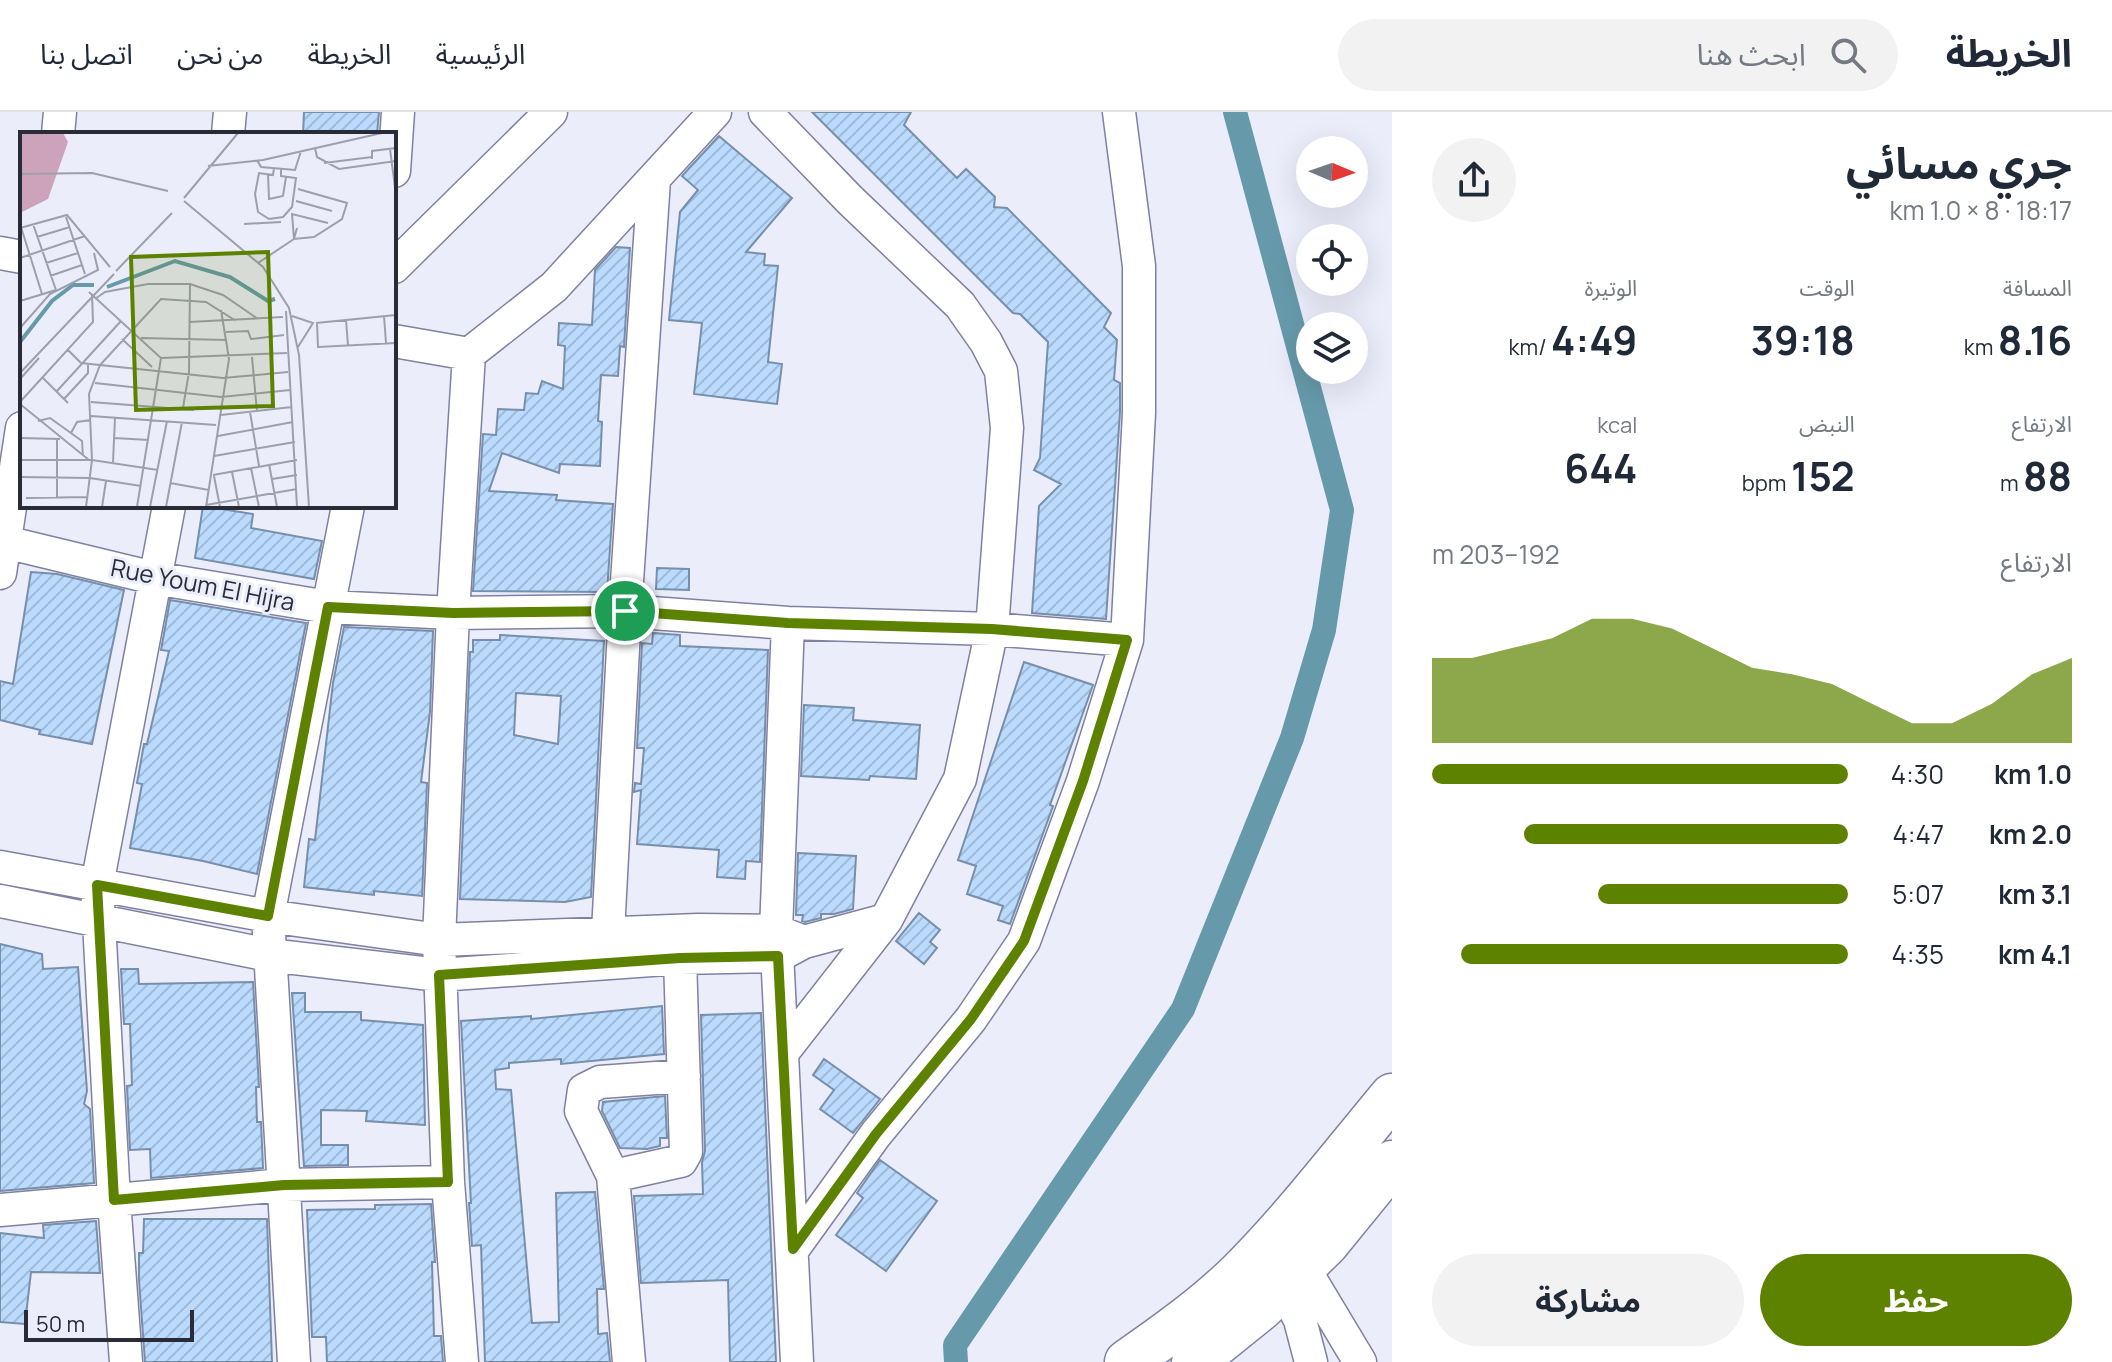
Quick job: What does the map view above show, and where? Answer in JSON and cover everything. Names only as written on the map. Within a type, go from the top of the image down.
[{"type":"highway","points":[[1127,1362],[1165,1336],[1237,1275],[1299,1208],[1392,1096]]},
{"type":"highway","points":[[1194,1362],[1261,1308],[1303,1295],[1327,1243],[1392,1163]]},
{"type":"street","points":[[58,132],[60,112]]},
{"type":"street","points":[[228,132],[230,112]]},
{"type":"street","points":[[396,142],[398,112]]},
{"type":"street","points":[[396,265],[551,112]]},
{"type":"street","points":[[396,341],[469,354],[554,287],[715,112]]},
{"type":"street","points":[[765,112],[850,200],[960,305],[986,342],[1001,371],[1007,428],[992,629],[960,779],[886,920],[783,1052]]},
{"type":"street","points":[[793,1249],[876,1134],[971,1019],[1024,941],[1083,781],[1127,640],[1139,413],[1139,266],[1119,112]]},
{"type":"street","points":[[607,948],[625,611],[654,180]]},
{"type":"street","points":[[0,253],[20,257]]},
{"type":"street","points":[[462,1362],[448,1182],[439,940],[453,613],[469,354]]},
{"type":"street","points":[[2,557],[8,469],[20,434]]},
{"type":"street","points":[[126,1362],[97,885],[169,508]]},
{"type":"street","points":[[294,1362],[268,916],[348,508]]},
{"type":"street","name":"Rue Youm El Hijra","points":[[2,557],[328,607],[453,613],[625,611],[788,623],[992,629],[1127,640]]},
{"type":"street","points":[[788,623],[783,1052],[797,1362]]},
{"type":"street","points":[[0,867],[268,916],[439,940],[607,948],[786,943]]},
{"type":"street","points":[[0,901],[269,955],[439,975],[607,948],[680,958],[786,943],[886,920]]},
{"type":"street","points":[[613,1176],[681,1161],[686,1152],[680,958]]},
{"type":"street","points":[[629,1362],[613,1176],[581,1111],[584,1090],[600,1082],[684,1076]]},
{"type":"street","points":[[0,1210],[284,1185],[448,1182]]},
{"type":"street","points":[[1303,1295],[1311,1362]]},
{"type":"street","points":[[1303,1295],[1360,1362]]},
{"type":"building","points":[[304,112],[379,112],[377,132],[303,132]]},
{"type":"building","points":[[812,112],[911,112],[904,125],[957,178],[966,169],[995,197],[994,207],[1007,208],[1111,313],[1104,327],[1117,340],[1114,380],[1120,383],[1120,412],[1106,619],[1032,613],[1039,506],[1061,484],[1034,470],[1040,458],[1048,342],[1020,314],[1013,313]]},
{"type":"building","points":[[719,136],[792,198],[746,252],[765,254],[764,265],[778,266],[768,362],[782,364],[777,404],[694,394],[702,323],[669,320],[680,212],[698,190],[682,176]]},
{"type":"building","points":[[616,247],[630,248],[624,347],[620,346],[618,376],[601,375],[598,421],[602,422],[600,466],[560,464],[559,473],[502,453],[489,491],[557,495],[556,500],[613,504],[607,592],[473,591],[483,434],[496,435],[498,409],[524,410],[526,393],[538,394],[542,381],[563,389],[565,346],[558,345],[559,323],[592,325],[595,270]]},
{"type":"building","points":[[203,508],[253,514],[251,528],[322,541],[314,579],[195,558]]},
{"type":"building","points":[[657,568],[689,569],[689,590],[656,589]]},
{"type":"building","points":[[31,572],[57,574],[124,590],[92,744],[39,734],[40,730],[0,720],[0,681],[13,684]]},
{"type":"building","points":[[170,600],[306,623],[257,874],[130,848],[142,784],[137,783],[144,744],[147,744],[169,651],[161,650]]},
{"type":"building","points":[[344,627],[433,631],[430,712],[421,782],[427,783],[422,896],[374,891],[374,895],[304,887],[309,839],[315,840],[333,683]]},
{"type":"building","points":[[653,633],[680,635],[680,646],[768,650],[760,862],[746,861],[745,879],[717,877],[719,850],[637,844],[641,790],[634,792],[635,783],[641,784],[644,748],[637,748],[642,643],[652,644]]},
{"type":"building","points":[[500,635],[604,641],[591,897],[565,902],[460,899],[470,652],[473,652],[473,640],[500,640]],"holes":[[[516,693],[561,696],[558,744],[514,735]]]},
{"type":"building","points":[[1024,662],[1093,685],[1010,924],[998,920],[1003,906],[967,894],[976,866],[958,860]]},
{"type":"building","points":[[804,705],[854,708],[853,720],[920,725],[916,779],[801,776]]},
{"type":"building","points":[[798,853],[856,856],[853,909],[821,914],[821,918],[805,922],[802,921],[803,915],[796,915]]},
{"type":"building","points":[[919,913],[940,930],[930,942],[937,948],[924,964],[896,941]]},
{"type":"building","points":[[0,944],[42,954],[43,969],[78,967],[87,1091],[84,1104],[90,1109],[94,1183],[0,1191]]},
{"type":"building","points":[[121,969],[138,969],[139,984],[253,982],[259,1087],[256,1087],[257,1122],[261,1122],[263,1168],[151,1178],[150,1149],[130,1150],[127,1086],[132,1085],[130,1024],[124,1024]]},
{"type":"building","points":[[292,993],[305,993],[305,1012],[361,1012],[361,1020],[423,1025],[425,1125],[366,1121],[367,1111],[321,1110],[321,1145],[348,1145],[348,1165],[304,1166]]},
{"type":"building","points":[[662,1006],[664,1054],[561,1064],[561,1059],[509,1063],[509,1068],[495,1070],[496,1089],[511,1090],[532,1323],[559,1322],[556,1193],[595,1192],[604,1289],[597,1289],[598,1334],[607,1333],[610,1362],[485,1362],[481,1245],[472,1246],[461,1021],[531,1016],[531,1019]]},
{"type":"building","points":[[761,1013],[776,1362],[730,1362],[728,1280],[641,1283],[634,1196],[703,1194],[702,1162],[705,1151],[701,1015]]},
{"type":"building","points":[[824,1059],[880,1099],[853,1133],[820,1109],[834,1090],[813,1075]]},
{"type":"building","points":[[665,1096],[667,1138],[660,1138],[660,1146],[647,1149],[620,1148],[602,1111],[603,1102]]},
{"type":"building","points":[[880,1160],[937,1201],[886,1271],[836,1235],[863,1198],[857,1193]]},
{"type":"building","points":[[431,1204],[435,1262],[432,1262],[434,1336],[441,1336],[443,1362],[327,1362],[326,1337],[312,1337],[307,1210]]},
{"type":"building","points":[[144,1219],[267,1219],[272,1362],[145,1362],[139,1280]]},
{"type":"building","points":[[96,1221],[100,1273],[31,1272],[25,1324],[0,1322],[0,1233],[44,1238],[43,1225]]},
{"type":"waterway","points":[[956,1362],[955,1345],[1183,1009],[1292,738],[1324,630],[1342,510],[1235,112]]},
{"type":"route","points":[[328,607],[453,613],[625,611],[788,623],[992,629],[1127,640],[1083,781],[1024,941],[971,1019],[876,1134],[793,1249],[778,956],[680,958],[439,975],[448,1182],[284,1185],[114,1200],[97,885],[268,916],[328,607]]}]
